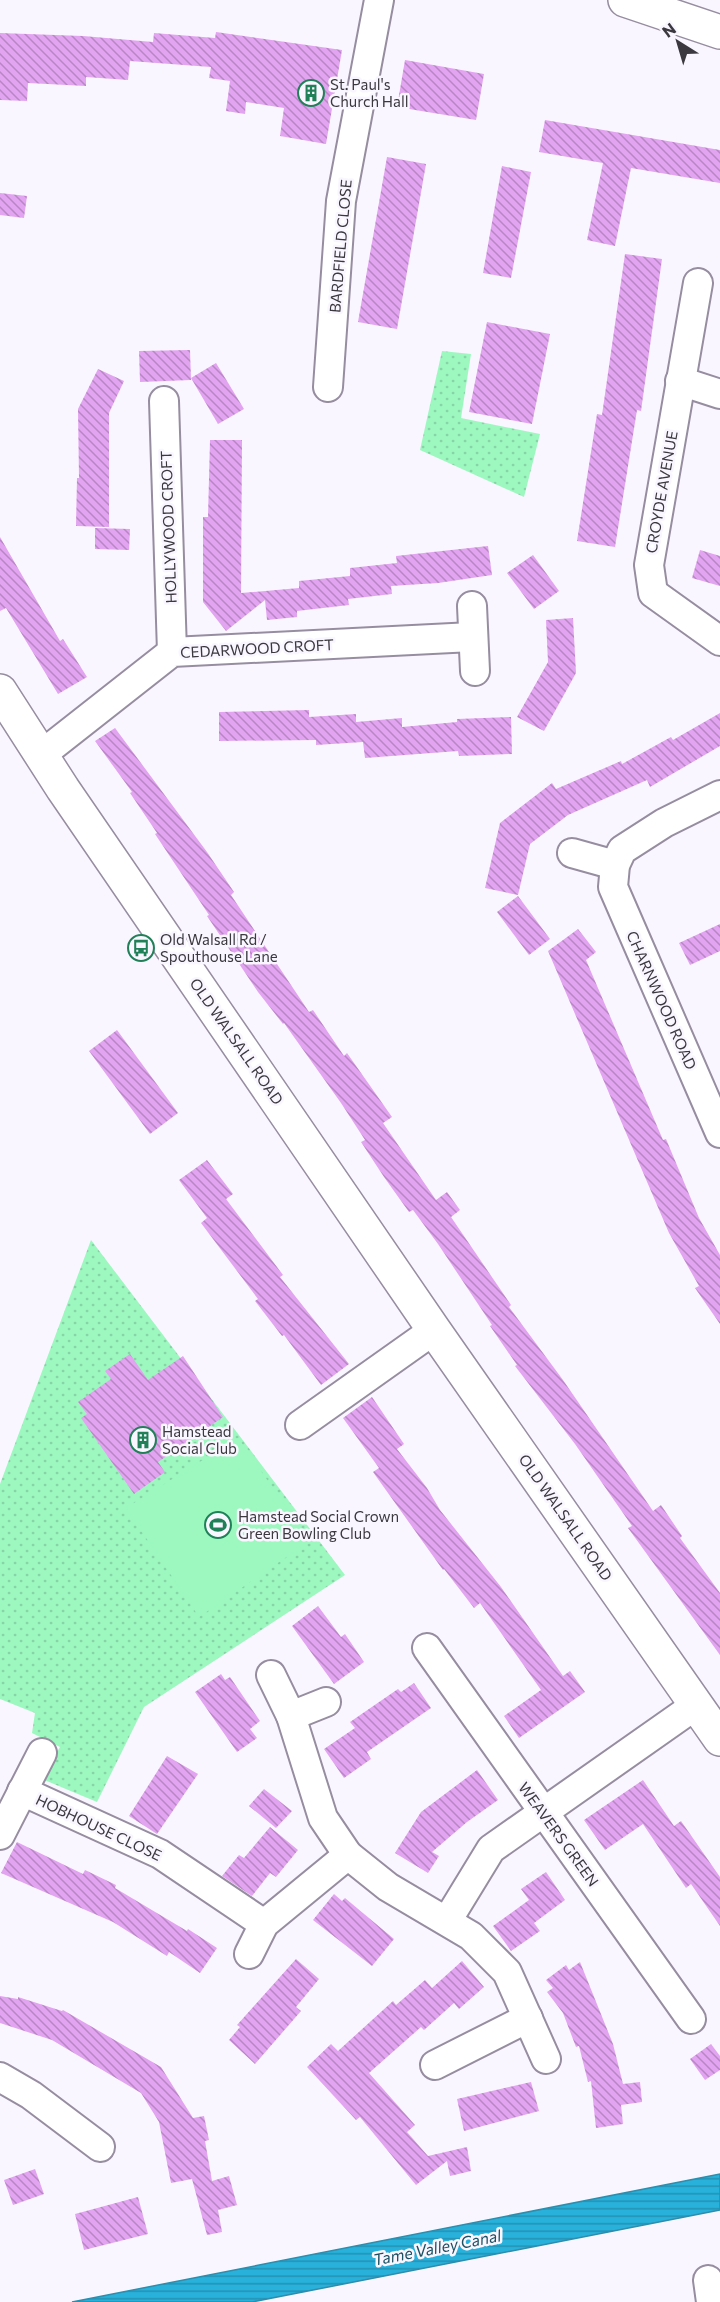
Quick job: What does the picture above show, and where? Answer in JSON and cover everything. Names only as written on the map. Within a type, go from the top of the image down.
[{"type":"main road","points":[[625,0],[720,32]]},
{"type":"main road","name":"OLD WALSALL ROAD","points":[[0,691],[41,755],[434,1330],[720,1739]]},
{"type":"street","name":"BARDFIELD CLOSE","points":[[328,387],[340,201],[379,0]]},
{"type":"street","name":"CROYDE AVENUE","points":[[698,283],[649,565],[653,593],[720,641]]},
{"type":"street","points":[[680,381],[720,394]]},
{"type":"street","name":"HOLLYWOOD CROFT","points":[[164,401],[172,652]]},
{"type":"street","points":[[472,606],[475,671]]},
{"type":"street","name":"CEDARWOOD CROFT","points":[[41,755],[172,652],[472,637]]},
{"type":"street","points":[[572,853],[615,865],[622,850],[664,823],[720,795]]},
{"type":"street","name":"CHARNWOOD ROAD","points":[[615,865],[612,886],[720,1133]]},
{"type":"street","points":[[300,1425],[434,1330]]},
{"type":"street","name":"WEAVERS GREEN","points":[[427,1648],[691,2019]]},
{"type":"street","points":[[271,1675],[291,1716],[323,1818],[348,1855],[387,1887],[471,1936],[507,1972],[546,2059]]},
{"type":"street","points":[[291,1716],[326,1702]]},
{"type":"street","points":[[447,1921],[491,1849],[696,1705]]},
{"type":"street","name":"HOBHOUSE CLOSE","points":[[0,1834],[42,1753]]},
{"type":"street","name":"HOBHOUSE CLOSE","points":[[22,1791],[160,1854],[264,1924]]},
{"type":"street","points":[[249,1954],[264,1924],[348,1855]]},
{"type":"street","points":[[435,2065],[528,2018]]},
{"type":"street","points":[[0,2077],[31,2095],[100,2147]]},
{"type":"green space","points":[[442,351],[471,354],[461,418],[540,434],[524,497],[420,450]]},
{"type":"green space","points":[[91,1240],[345,1575],[144,1707],[97,1802],[42,1779],[60,1747],[32,1733],[35,1713],[0,1699],[0,1484]]},
{"type":"green space","name":"Hamstead Social Crown Green Bowling Club","points":[[238,1438],[310,1541],[199,1617],[126,1508]]},
{"type":"water","name":"Tame Valley Canal","points":[[720,2174],[720,2210],[252,2302],[72,2302]]},
{"type":"building","points":[[216,32],[342,50],[326,144],[280,136],[284,108],[246,102],[245,114],[226,111],[230,81],[209,78],[211,67],[130,61],[128,80],[86,77],[86,86],[28,83],[27,101],[0,100],[0,33],[83,36],[153,42],[154,33],[215,38]]},
{"type":"building","points":[[405,60],[484,74],[476,120],[397,107]]},
{"type":"building","points":[[545,120],[720,150],[720,183],[631,168],[615,246],[587,240],[603,163],[539,152]]},
{"type":"building","points":[[387,157],[426,164],[397,329],[358,322]]},
{"type":"building","points":[[502,166],[531,172],[511,278],[483,273]]},
{"type":"building","points":[[0,193],[27,196],[24,218],[0,215]]},
{"type":"building","points":[[625,254],[662,259],[641,411],[637,410],[615,547],[577,541],[597,414],[602,415]]},
{"type":"building","points":[[487,322],[550,334],[532,424],[469,412]]},
{"type":"building","points":[[190,350],[191,380],[140,382],[139,351]]},
{"type":"building","points":[[216,363],[244,409],[218,424],[191,378]]},
{"type":"building","points":[[98,369],[124,381],[109,413],[109,527],[76,526],[77,478],[79,478],[78,409]]},
{"type":"building","points":[[210,440],[242,440],[241,593],[299,588],[299,581],[350,576],[350,568],[397,563],[396,556],[488,546],[492,575],[438,583],[391,586],[392,594],[348,599],[349,605],[297,611],[297,617],[267,620],[265,600],[226,631],[203,602],[203,517],[208,517]]},
{"type":"building","points":[[95,528],[130,529],[129,550],[95,549]]},
{"type":"building","points":[[0,537],[60,641],[63,639],[87,677],[58,694],[6,608],[0,611]]},
{"type":"building","points":[[700,550],[720,556],[720,586],[692,578]]},
{"type":"building","points":[[533,555],[559,591],[534,609],[507,573]]},
{"type":"building","points":[[573,618],[576,673],[544,731],[517,717],[548,662],[546,620]]},
{"type":"building","points":[[309,710],[309,717],[356,714],[356,722],[402,718],[402,727],[457,722],[457,719],[511,717],[512,754],[459,756],[458,751],[365,758],[363,742],[316,745],[316,740],[219,741],[219,712]]},
{"type":"building","points":[[720,713],[720,746],[650,787],[647,780],[568,815],[530,844],[518,895],[485,888],[500,823],[552,783],[556,789],[621,761],[622,764],[671,737],[673,740]]},
{"type":"building","points":[[115,728],[207,852],[234,892],[231,895],[309,1012],[313,1010],[344,1056],[347,1053],[392,1117],[383,1123],[436,1200],[447,1192],[460,1210],[451,1217],[511,1305],[509,1307],[563,1380],[653,1511],[661,1505],[682,1536],[680,1538],[720,1593],[720,1655],[628,1528],[632,1526],[575,1444],[515,1366],[517,1365],[490,1326],[492,1325],[438,1244],[413,1210],[409,1212],[384,1177],[361,1142],[365,1140],[341,1103],[284,1023],[258,992],[207,916],[209,915],[130,793],[132,792],[95,741]]},
{"type":"building","points":[[518,896],[550,939],[529,955],[497,912]]},
{"type":"building","points":[[720,924],[720,951],[690,965],[679,943]]},
{"type":"building","points":[[578,929],[596,952],[586,960],[663,1140],[666,1139],[699,1218],[720,1255],[720,1324],[695,1288],[699,1286],[669,1233],[548,951]]},
{"type":"building","points":[[117,1030],[178,1113],[150,1134],[89,1051]]},
{"type":"building","points":[[207,1160],[233,1194],[226,1199],[283,1275],[280,1277],[349,1364],[321,1385],[255,1301],[258,1299],[201,1223],[207,1218],[179,1180]]},
{"type":"building","name":"Hamstead Social Club","points":[[130,1354],[148,1380],[183,1356],[223,1417],[158,1462],[165,1472],[134,1494],[81,1418],[87,1414],[78,1402],[111,1379],[105,1371]]},
{"type":"building","points":[[372,1397],[404,1444],[397,1449],[427,1488],[440,1510],[501,1587],[563,1676],[570,1671],[585,1692],[519,1738],[504,1716],[541,1690],[480,1603],[474,1608],[443,1570],[373,1472],[379,1468],[343,1418]]},
{"type":"building","points":[[318,1606],[341,1637],[345,1634],[364,1662],[334,1684],[292,1626]]},
{"type":"building","points":[[221,1674],[225,1680],[230,1677],[260,1721],[250,1729],[257,1738],[237,1752],[195,1692]]},
{"type":"building","points":[[414,1683],[431,1708],[367,1752],[371,1759],[344,1778],[324,1749],[355,1728],[350,1722],[398,1689],[401,1692]]},
{"type":"building","points":[[167,1756],[198,1774],[157,1834],[129,1816]]},
{"type":"building","points":[[477,1770],[498,1800],[467,1822],[432,1852],[439,1856],[428,1873],[395,1853],[421,1812]]},
{"type":"building","points":[[643,1780],[674,1826],[681,1821],[720,1877],[720,1926],[691,1884],[686,1888],[643,1824],[605,1850],[584,1820]]},
{"type":"building","points":[[264,1789],[292,1811],[276,1828],[249,1806]]},
{"type":"building","points":[[270,1827],[298,1850],[276,1877],[270,1873],[252,1896],[222,1876],[239,1855],[244,1858]]},
{"type":"building","points":[[17,1842],[83,1874],[85,1870],[116,1885],[115,1888],[217,1948],[200,1973],[169,1952],[167,1956],[113,1922],[1,1873]]},
{"type":"building","points":[[546,1872],[565,1900],[534,1923],[540,1931],[511,1951],[493,1926],[529,1900],[521,1889]]},
{"type":"building","points":[[334,1894],[342,1901],[345,1898],[394,1939],[372,1966],[313,1920]]},
{"type":"building","points":[[296,1959],[319,1979],[296,2007],[301,2011],[255,2064],[229,2040],[240,2027],[237,2025]]},
{"type":"building","points":[[462,1961],[484,1987],[459,2009],[454,2003],[424,2030],[421,2027],[369,2073],[415,2125],[407,2132],[428,2156],[467,2147],[471,2171],[450,2176],[447,2161],[416,2185],[360,2117],[356,2120],[307,2067],[331,2044],[338,2051],[393,2001],[396,2005],[425,1980],[432,1988]]},
{"type":"building","points":[[580,1962],[613,2044],[623,2084],[640,2082],[642,2102],[621,2105],[623,2124],[596,2128],[591,2081],[588,2082],[579,2046],[576,2047],[563,2013],[547,1992],[553,1988],[546,1980],[566,1965],[569,1970]]},
{"type":"building","points":[[0,1996],[18,1999],[18,1997],[63,2010],[161,2067],[193,2118],[204,2116],[209,2140],[205,2141],[212,2181],[229,2176],[237,2205],[218,2210],[222,2232],[207,2235],[192,2179],[171,2183],[159,2122],[141,2093],[52,2040],[0,2023]]},
{"type":"building","points":[[711,2044],[720,2056],[720,2070],[705,2080],[690,2059]]},
{"type":"building","points":[[531,2082],[539,2111],[464,2131],[457,2099]]},
{"type":"building","points":[[35,2169],[44,2194],[13,2205],[4,2180]]},
{"type":"building","points":[[138,2197],[148,2234],[84,2250],[75,2214]]},
{"type":"place","name":"St. Paul's Church Hall","points":[[311,93]]},
{"type":"place","name":"Old Walsall Rd / Spouthouse Lane","points":[[141,948]]},
{"type":"place","name":"Hamstead Social Club","points":[[143,1440]]},
{"type":"place","name":"Hamstead Social Crown Green Bowling Club","points":[[218,1525]]}]
